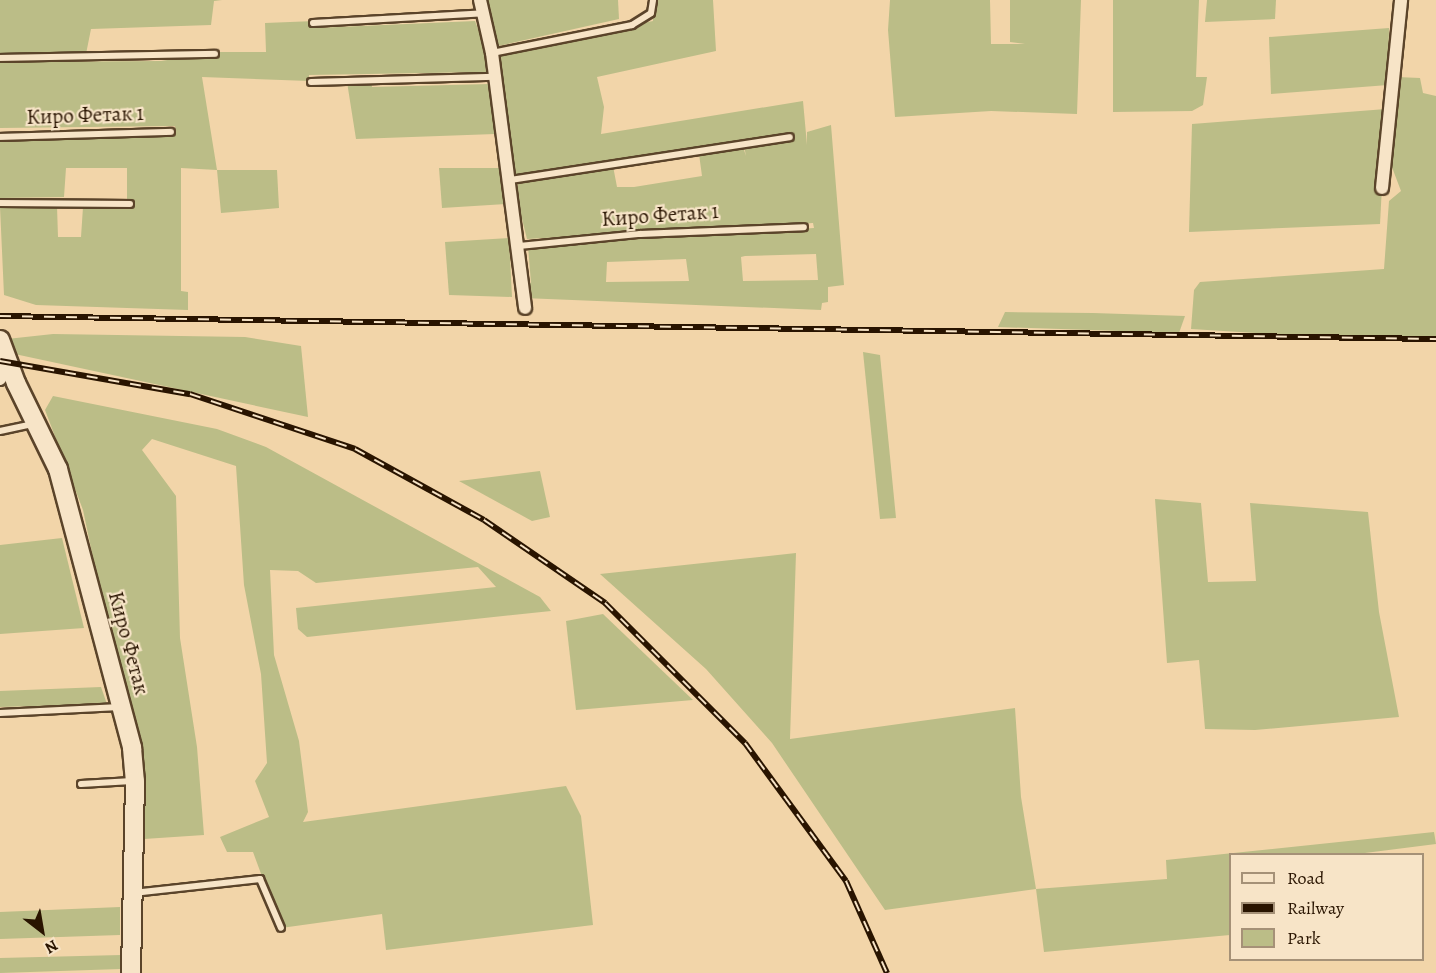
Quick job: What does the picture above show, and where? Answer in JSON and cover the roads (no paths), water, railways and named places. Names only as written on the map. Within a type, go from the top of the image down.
[{"type":"main road","name":"Киро Фетак","points":[[0,340],[9,362],[5,382],[38,423],[58,469],[77,530],[123,706],[135,781],[131,973]]},
{"type":"street","points":[[480,0],[492,53],[519,246],[525,308]]},
{"type":"street","points":[[1382,188],[1401,0]]},
{"type":"lane","points":[[492,53],[632,24],[651,13],[653,0]]},
{"type":"lane","points":[[313,23],[484,13]]},
{"type":"lane","points":[[0,58],[215,54]]},
{"type":"lane","points":[[311,82],[495,77]]},
{"type":"lane","name":"Киро Фетак 1","points":[[0,137],[171,132]]},
{"type":"lane","points":[[510,180],[790,137]]},
{"type":"lane","points":[[0,203],[130,204]]},
{"type":"lane","name":"Киро Фетак 1","points":[[519,246],[640,234],[804,227]]},
{"type":"lane","points":[[0,430],[38,423]]},
{"type":"lane","points":[[0,713],[123,706]]},
{"type":"lane","points":[[81,784],[135,781]]},
{"type":"lane","points":[[133,893],[260,879],[281,928]]},
{"type":"railway","points":[[0,316],[1436,339]]},
{"type":"railway","points":[[0,361],[190,394],[355,449],[484,520],[605,603],[745,743],[846,881],[887,973]]}]
